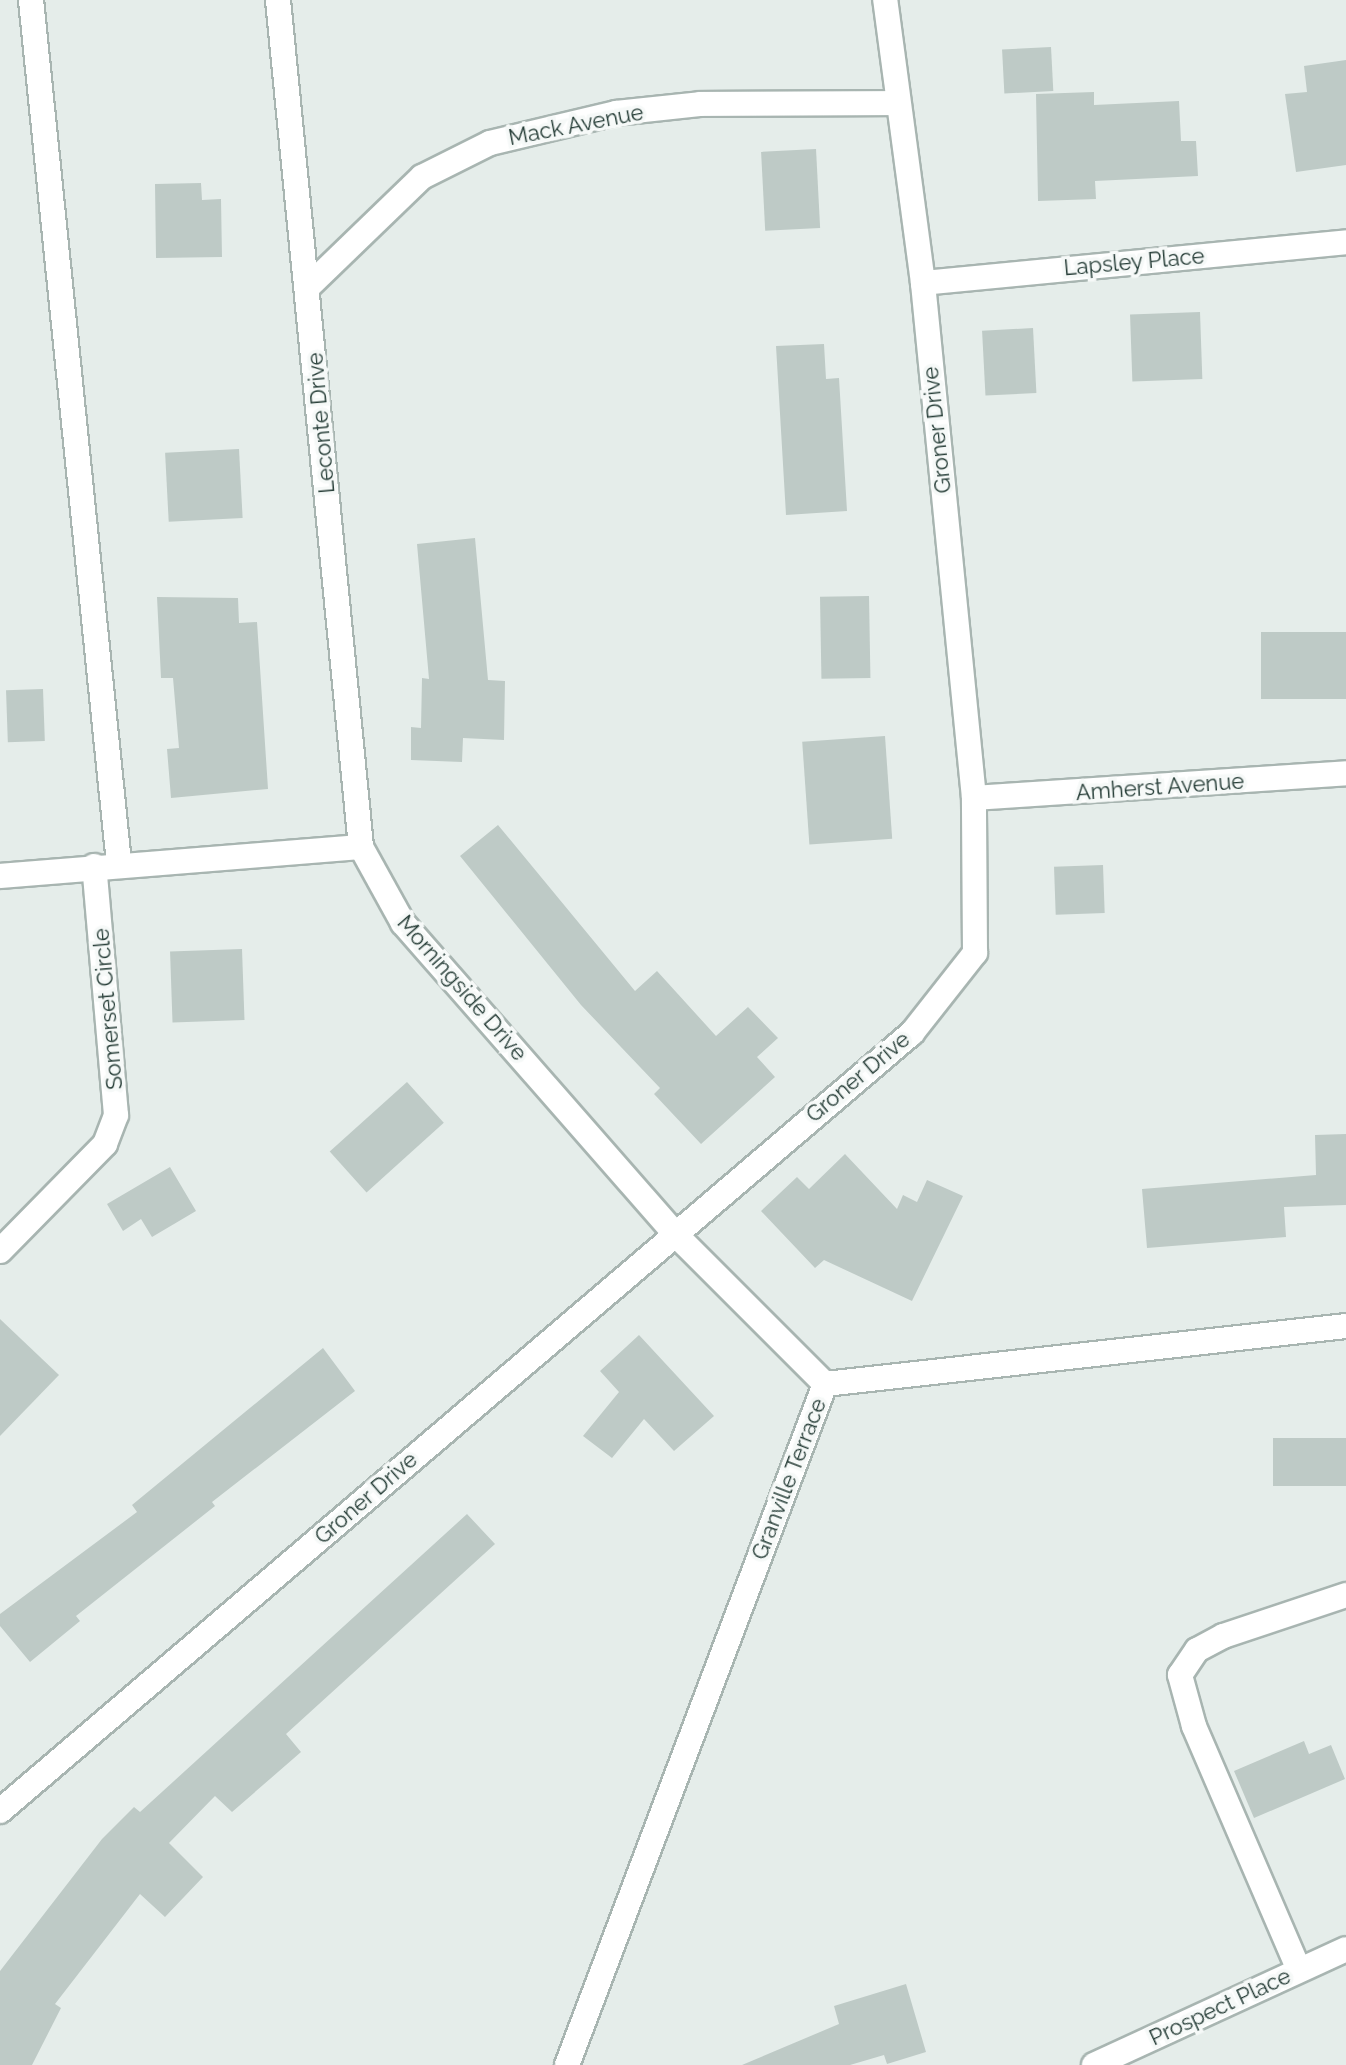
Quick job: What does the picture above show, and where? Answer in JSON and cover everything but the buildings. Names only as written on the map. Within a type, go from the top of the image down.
[{"type":"street","points":[[31,0],[119,863]]},
{"type":"street","name":"Leconte Drive","points":[[278,0],[309,286],[361,847]]},
{"type":"street","name":"Groner Drive","points":[[0,1811],[912,1033],[975,953],[974,798],[923,283],[885,0]]},
{"type":"street","name":"Mack Avenue","points":[[309,286],[422,177],[490,143],[616,113],[700,104],[897,103]]},
{"type":"street","name":"Lapsley Place","points":[[923,283],[1346,242]]},
{"type":"street","name":"Amherst Avenue","points":[[974,798],[1346,773]]},
{"type":"street","points":[[0,876],[119,863],[361,847]]},
{"type":"street","name":"Morningside Drive","points":[[361,847],[403,923],[674,1233],[825,1384]]},
{"type":"street","name":"Somerset Circle","points":[[0,1251],[105,1144],[116,1115],[94,866]]},
{"type":"street","name":"Granville Terrace","points":[[567,2065],[825,1384],[1346,1326]]},
{"type":"street","points":[[1299,1970],[1194,1726],[1180,1675],[1197,1650],[1223,1636],[1346,1595]]},
{"type":"street","name":"Prospect Place","points":[[1094,2065],[1346,1949]]}]
